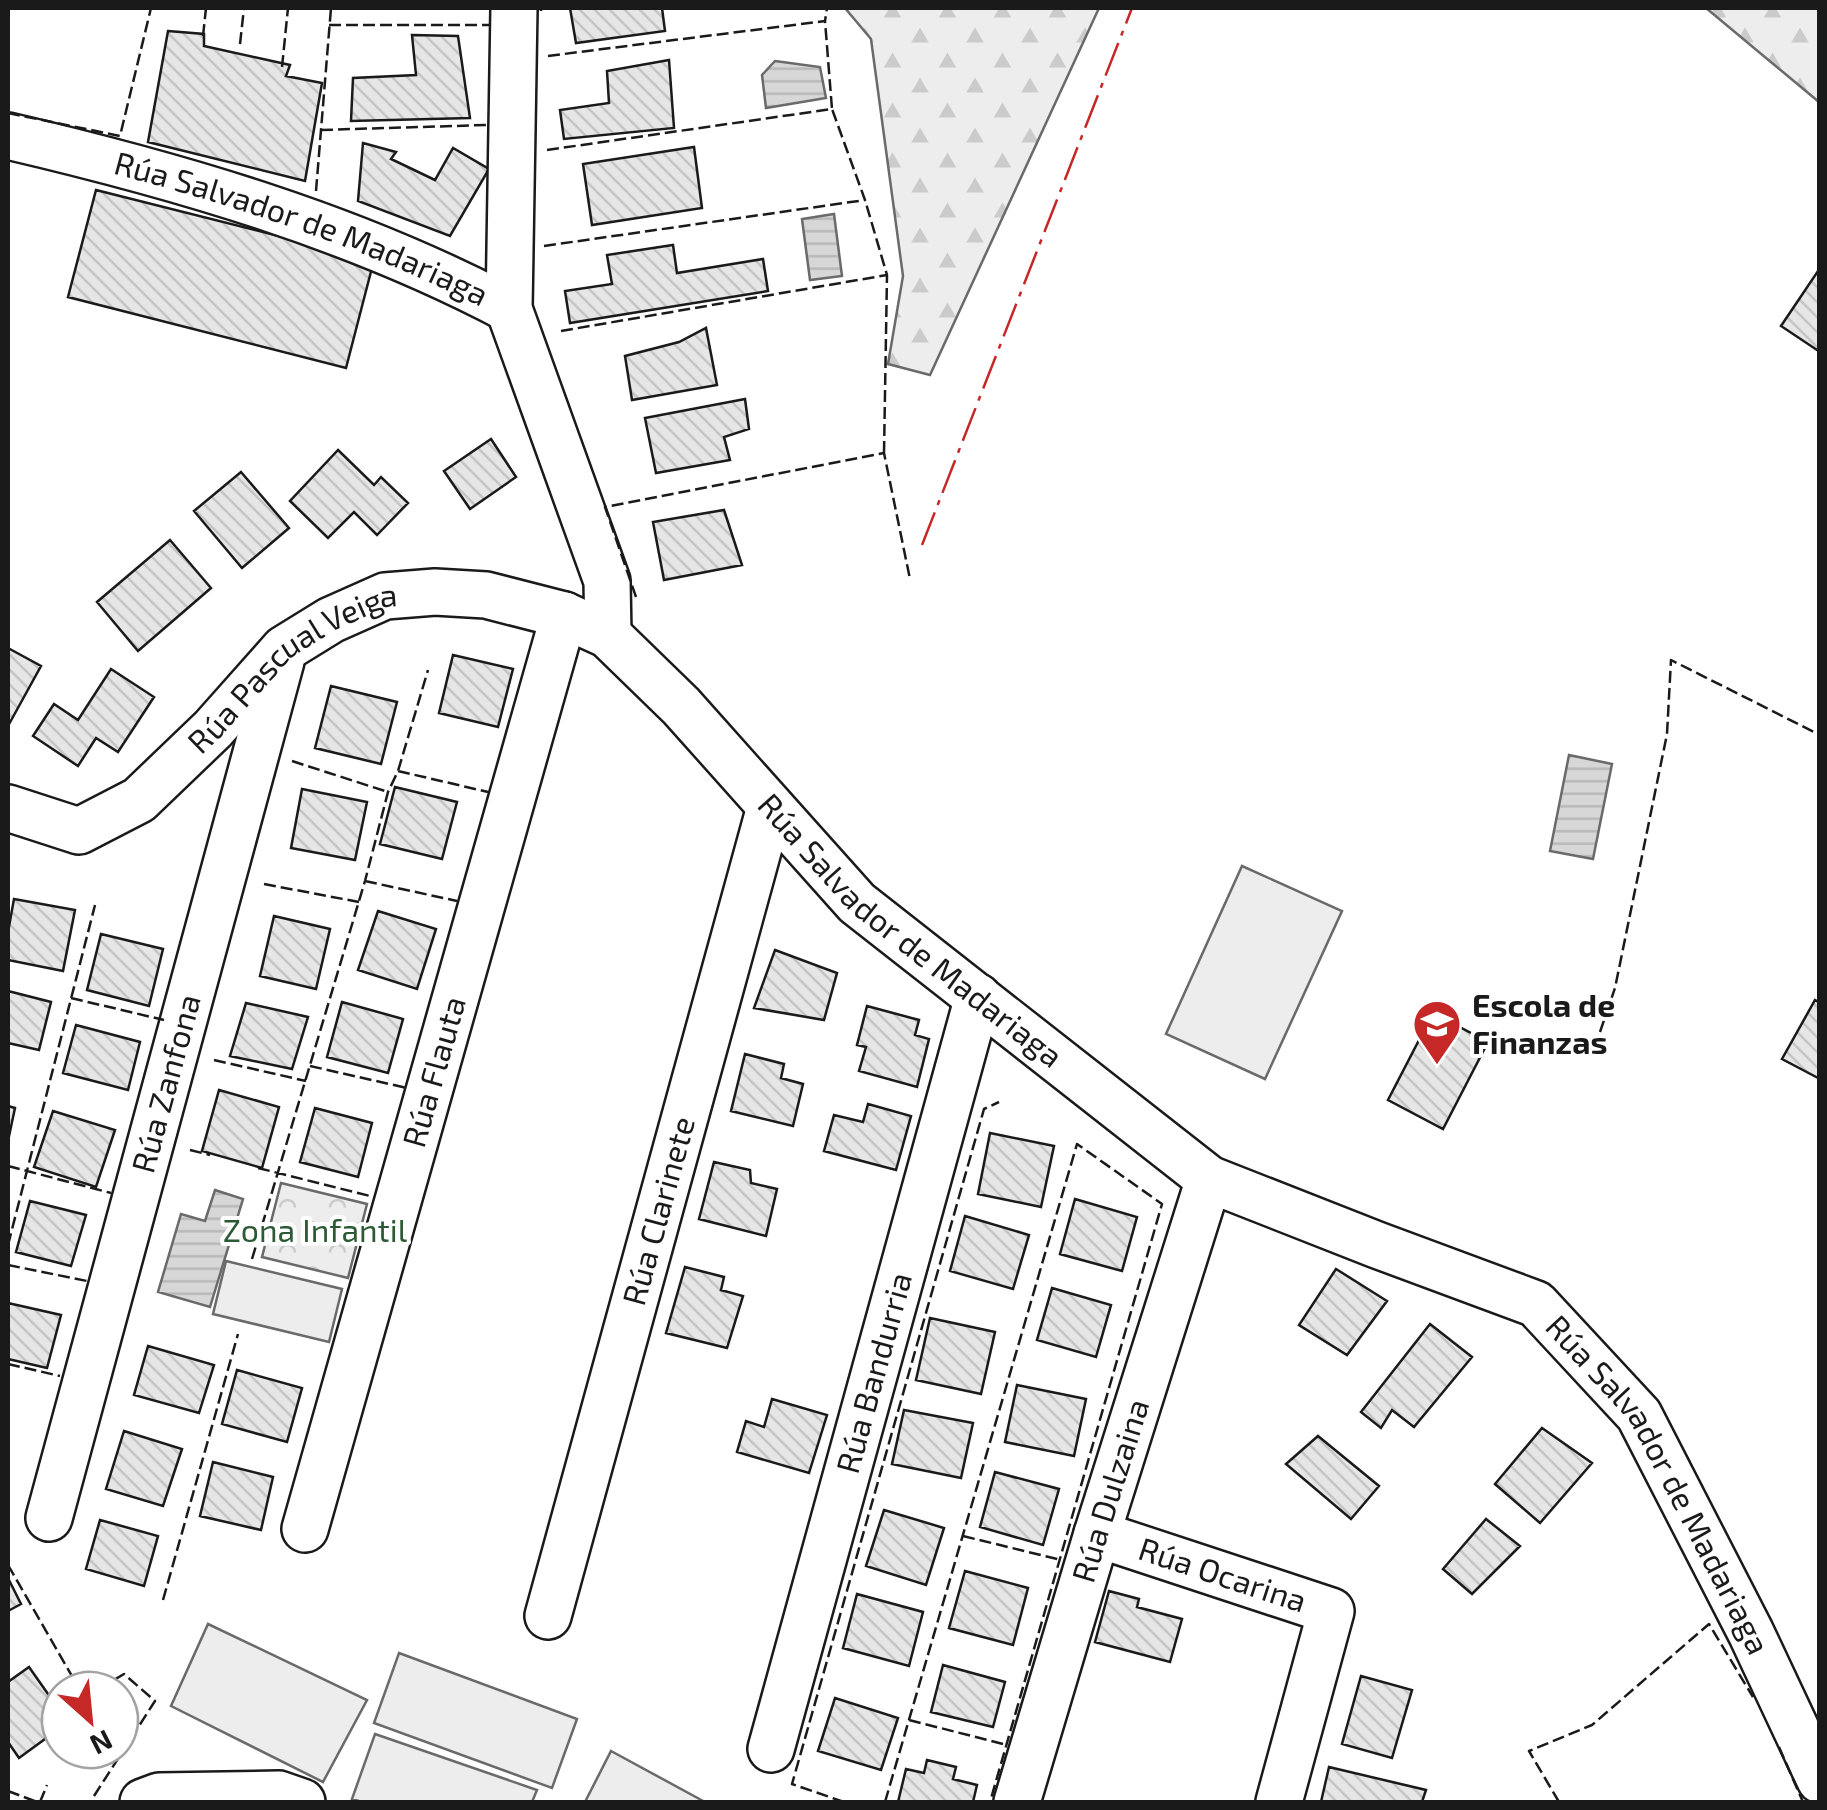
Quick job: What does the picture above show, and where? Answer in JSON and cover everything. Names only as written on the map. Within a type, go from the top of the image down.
[{"type":"street","points":[[509,309],[514,8]]},
{"type":"street","name":"Rúa Salvador de Madariaga","points":[[8,136],[118,162],[321,225],[466,286],[509,309],[607,582],[608,636],[680,706],[856,902],[1209,1179],[1536,1304],[1640,1415],[1820,1780]]},
{"type":"street","name":"Rúa Pascual Veiga","points":[[8,808],[79,831],[139,800],[213,729],[284,649],[330,620],[384,596],[436,592],[486,595],[564,615],[608,636]]},
{"type":"street","name":"Rúa Flauta","points":[[306,1529],[564,615]]},
{"type":"street","name":"Rúa Zanfona","points":[[49,1518],[284,649]]},
{"type":"street","name":"Rúa Clarinete","points":[[548,1616],[770,806]]},
{"type":"street","name":"Rúa Bandurria","points":[[772,1749],[978,997]]},
{"type":"street","name":"Rúa Dulzaina","points":[[1017,1802],[1209,1179]]},
{"type":"street","name":"Rúa Ocarina","points":[[1098,1534],[1331,1611],[1279,1802]]},
{"type":"street","points":[[143,1802],[158,1796],[279,1794],[302,1802]]},
{"type":"shaded area","points":[[775,61],[820,67],[826,98],[766,108],[762,75]]},
{"type":"shaded area","points":[[834,214],[842,276],[810,280],[802,219]]},
{"type":"shaded area","points":[[1569,755],[1612,764],[1593,859],[1550,851]]},
{"type":"shaded area","points":[[1242,866],[1342,911],[1265,1079],[1166,1034]]},
{"type":"shaded area","points":[[215,1190],[243,1199],[210,1307],[158,1292],[181,1214],[205,1221]]},
{"type":"shaded area","points":[[226,1261],[342,1289],[329,1342],[213,1314]]},
{"type":"shaded area","points":[[208,1624],[367,1700],[323,1782],[171,1706]]},
{"type":"shaded area","points":[[399,1653],[577,1719],[552,1788],[374,1723]]},
{"type":"shaded area","points":[[375,1734],[537,1790],[532,1802],[352,1799]]},
{"type":"shaded area","points":[[611,1751],[705,1802],[585,1802]]},
{"type":"green space","points":[[845,8],[1099,8],[930,375],[888,364],[903,276],[871,39]]},
{"type":"green space","points":[[1706,8],[1819,8],[1819,102]]},
{"type":"green space","name":"Zona Infantil","points":[[281,1183],[367,1204],[348,1278],[262,1257]]},
{"type":"building","points":[[570,8],[662,8],[665,31],[576,43]]},
{"type":"building","points":[[168,31],[204,34],[204,46],[290,65],[286,76],[322,83],[305,181],[148,142]]},
{"type":"building","points":[[412,35],[458,36],[470,118],[351,121],[353,78],[416,75]]},
{"type":"building","points":[[669,60],[674,128],[564,139],[560,110],[609,103],[607,71]]},
{"type":"building","points":[[363,143],[396,152],[391,159],[435,180],[453,148],[489,169],[450,236],[358,201]]},
{"type":"building","points":[[694,147],[702,208],[592,225],[583,164]]},
{"type":"building","points":[[96,190],[374,260],[346,368],[68,297]]},
{"type":"building","points":[[673,245],[677,273],[763,259],[768,291],[570,323],[565,291],[612,284],[607,255]]},
{"type":"building","points":[[1820,268],[1820,352],[1781,326]]},
{"type":"building","points":[[706,328],[717,385],[632,400],[625,356],[679,342]]},
{"type":"building","points":[[745,399],[749,429],[724,437],[730,460],[656,473],[645,418]]},
{"type":"building","points":[[491,439],[516,477],[470,509],[444,471]]},
{"type":"building","points":[[338,450],[374,485],[381,477],[408,503],[377,535],[354,512],[328,538],[290,501]]},
{"type":"building","points":[[241,472],[289,528],[242,568],[194,511]]},
{"type":"building","points":[[724,510],[742,565],[664,580],[653,522]]},
{"type":"building","points":[[170,540],[211,588],[138,651],[97,602]]},
{"type":"building","points":[[8,648],[41,666],[8,726]]},
{"type":"building","points":[[453,655],[513,669],[498,727],[439,713]]},
{"type":"building","points":[[111,669],[154,697],[118,752],[96,738],[78,766],[33,736],[54,704],[78,720]]},
{"type":"building","points":[[331,686],[397,702],[381,764],[315,748]]},
{"type":"building","points":[[395,787],[457,802],[442,859],[380,844]]},
{"type":"building","points":[[302,789],[367,802],[355,860],[291,848]]},
{"type":"building","points":[[14,899],[75,910],[63,971],[8,960]]},
{"type":"building","points":[[378,911],[436,929],[417,989],[358,970]]},
{"type":"building","points":[[274,916],[330,929],[316,989],[260,976]]},
{"type":"building","points":[[101,934],[163,949],[149,1006],[87,990]]},
{"type":"building","points":[[775,950],[837,973],[824,1020],[754,1008]]},
{"type":"building","points":[[8,991],[51,1002],[39,1050],[8,1043]]},
{"type":"building","points":[[1815,1000],[1820,1003],[1820,1079],[1782,1059]]},
{"type":"building","points":[[342,1002],[403,1019],[388,1073],[327,1057]]},
{"type":"building","points":[[246,1003],[308,1017],[292,1069],[230,1056]]},
{"type":"building","points":[[867,1006],[919,1020],[915,1035],[929,1039],[917,1087],[859,1071],[866,1047],[857,1045]]},
{"type":"building","points":[[1433,1013],[1488,1042],[1443,1129],[1388,1100]]},
{"type":"building","points":[[76,1025],[140,1042],[128,1090],[63,1073]]},
{"type":"building","points":[[745,1054],[784,1064],[781,1078],[803,1084],[793,1126],[731,1111]]},
{"type":"building","points":[[219,1090],[279,1107],[262,1168],[202,1151]]},
{"type":"building","points":[[868,1104],[911,1116],[896,1170],[824,1151],[834,1115],[863,1122]]},
{"type":"building","points":[[8,1106],[15,1108],[8,1141]]},
{"type":"building","points":[[315,1108],[372,1123],[358,1177],[300,1162]]},
{"type":"building","points":[[53,1111],[115,1130],[96,1187],[34,1167]]},
{"type":"building","points":[[990,1133],[1054,1146],[1041,1207],[978,1194]]},
{"type":"building","points":[[714,1162],[750,1170],[751,1183],[777,1189],[766,1236],[699,1219]]},
{"type":"building","points":[[1075,1199],[1137,1217],[1122,1271],[1060,1254]]},
{"type":"building","points":[[30,1201],[86,1215],[71,1266],[16,1252]]},
{"type":"building","points":[[965,1216],[1029,1235],[1013,1289],[950,1271]]},
{"type":"building","points":[[685,1267],[724,1277],[721,1290],[743,1296],[727,1348],[666,1333]]},
{"type":"building","points":[[1336,1269],[1387,1301],[1347,1355],[1299,1325]]},
{"type":"building","points":[[1052,1288],[1111,1305],[1096,1357],[1037,1340]]},
{"type":"building","points":[[8,1303],[61,1315],[47,1368],[8,1359]]},
{"type":"building","points":[[930,1318],[995,1332],[981,1394],[916,1380]]},
{"type":"building","points":[[1430,1324],[1472,1357],[1414,1427],[1392,1410],[1381,1428],[1361,1412]]},
{"type":"building","points":[[148,1346],[214,1365],[199,1413],[134,1395]]},
{"type":"building","points":[[237,1370],[302,1388],[287,1442],[222,1424]]},
{"type":"building","points":[[1017,1385],[1086,1399],[1074,1456],[1005,1442]]},
{"type":"building","points":[[772,1399],[827,1415],[809,1473],[737,1452],[746,1421],[764,1427]]},
{"type":"building","points":[[904,1410],[973,1423],[961,1478],[892,1464]]},
{"type":"building","points":[[1542,1428],[1592,1463],[1540,1523],[1495,1484]]},
{"type":"building","points":[[124,1431],[182,1449],[163,1506],[106,1489]]},
{"type":"building","points":[[1318,1436],[1379,1486],[1351,1519],[1286,1464]]},
{"type":"building","points":[[213,1462],[273,1477],[261,1530],[200,1516]]},
{"type":"building","points":[[995,1472],[1059,1489],[1043,1545],[980,1527]]},
{"type":"building","points":[[884,1510],[944,1528],[926,1585],[866,1566]]},
{"type":"building","points":[[1486,1519],[1520,1546],[1472,1594],[1443,1569]]},
{"type":"building","points":[[100,1520],[158,1536],[144,1586],[86,1569]]},
{"type":"building","points":[[965,1571],[1028,1588],[1013,1645],[949,1628]]},
{"type":"building","points":[[8,1578],[21,1604],[8,1611]]},
{"type":"building","points":[[1109,1591],[1139,1599],[1137,1607],[1182,1619],[1170,1662],[1095,1642]]},
{"type":"building","points":[[857,1594],[923,1612],[909,1666],[843,1648]]},
{"type":"building","points":[[943,1665],[1005,1682],[993,1727],[931,1712]]},
{"type":"building","points":[[29,1667],[40,1683],[40,1743],[19,1758],[8,1742],[8,1682]]},
{"type":"building","points":[[1361,1676],[1412,1690],[1392,1758],[1342,1744]]},
{"type":"building","points":[[835,1698],[898,1718],[881,1770],[818,1751]]},
{"type":"building","points":[[927,1760],[956,1767],[953,1779],[977,1785],[973,1802],[898,1802],[906,1769],[924,1773]]},
{"type":"building","points":[[1329,1767],[1426,1790],[1422,1802],[1321,1802]]},
{"type":"fence","points":[[8,113],[120,136],[151,8]]},
{"type":"fence","points":[[203,36],[206,8]]},
{"type":"fence","points":[[240,44],[244,8]]},
{"type":"fence","points":[[282,67],[288,8]]},
{"type":"fence","points":[[316,191],[331,8]]},
{"type":"fence","points":[[548,56],[825,21],[827,8]]},
{"type":"fence","points":[[547,150],[832,109],[825,21]]},
{"type":"fence","points":[[329,25],[489,25]]},
{"type":"fence","points":[[544,246],[865,200],[832,109]]},
{"type":"fence","points":[[321,130],[486,125]]},
{"type":"fence","points":[[561,331],[887,275],[865,200]]},
{"type":"fence","points":[[884,453],[887,275]]},
{"type":"fence","points":[[636,597],[605,507],[884,453],[910,579]]},
{"type":"fence","points":[[1600,1032],[1615,988],[1667,734],[1671,660],[1820,735]]},
{"type":"fence","points":[[252,1259],[388,792],[428,670]]},
{"type":"fence","points":[[292,761],[388,792]]},
{"type":"fence","points":[[398,771],[488,792]]},
{"type":"fence","points":[[365,881],[457,901]]},
{"type":"fence","points":[[264,884],[359,902]]},
{"type":"fence","points":[[8,1245],[95,905]]},
{"type":"fence","points":[[71,998],[164,1020]]},
{"type":"fence","points":[[214,1060],[306,1081]]},
{"type":"fence","points":[[310,1066],[407,1088]]},
{"type":"fence","points":[[844,1802],[792,1784],[984,1109],[999,1102]]},
{"type":"fence","points":[[885,1802],[1077,1144],[1162,1204],[990,1802]]},
{"type":"fence","points":[[190,1150],[210,1155]]},
{"type":"fence","points":[[8,1166],[111,1193]]},
{"type":"fence","points":[[258,1168],[370,1196]]},
{"type":"fence","points":[[8,1265],[87,1281]]},
{"type":"fence","points":[[163,1600],[238,1334]]},
{"type":"fence","points":[[8,1364],[60,1376]]},
{"type":"fence","points":[[963,1536],[1061,1560]]},
{"type":"fence","points":[[8,1565],[68,1670]]},
{"type":"fence","points":[[1559,1802],[1529,1751],[1592,1725],[1709,1624],[1753,1697]]},
{"type":"fence","points":[[140,1688],[155,1701],[140,1724]]},
{"type":"fence","points":[[909,1720],[1007,1745]]},
{"type":"fence","points":[[1779,1747],[1803,1802]]},
{"type":"fence","points":[[94,1796],[111,1770]]},
{"type":"fence","points":[[40,1802],[47,1785]]},
{"type":"fence","points":[[8,1791],[37,1802]]},
{"type":"power","points":[[922,545],[1132,8]]},
{"type":"place","name":"Escola de Finanzas","points":[[1437,1066]]}]
